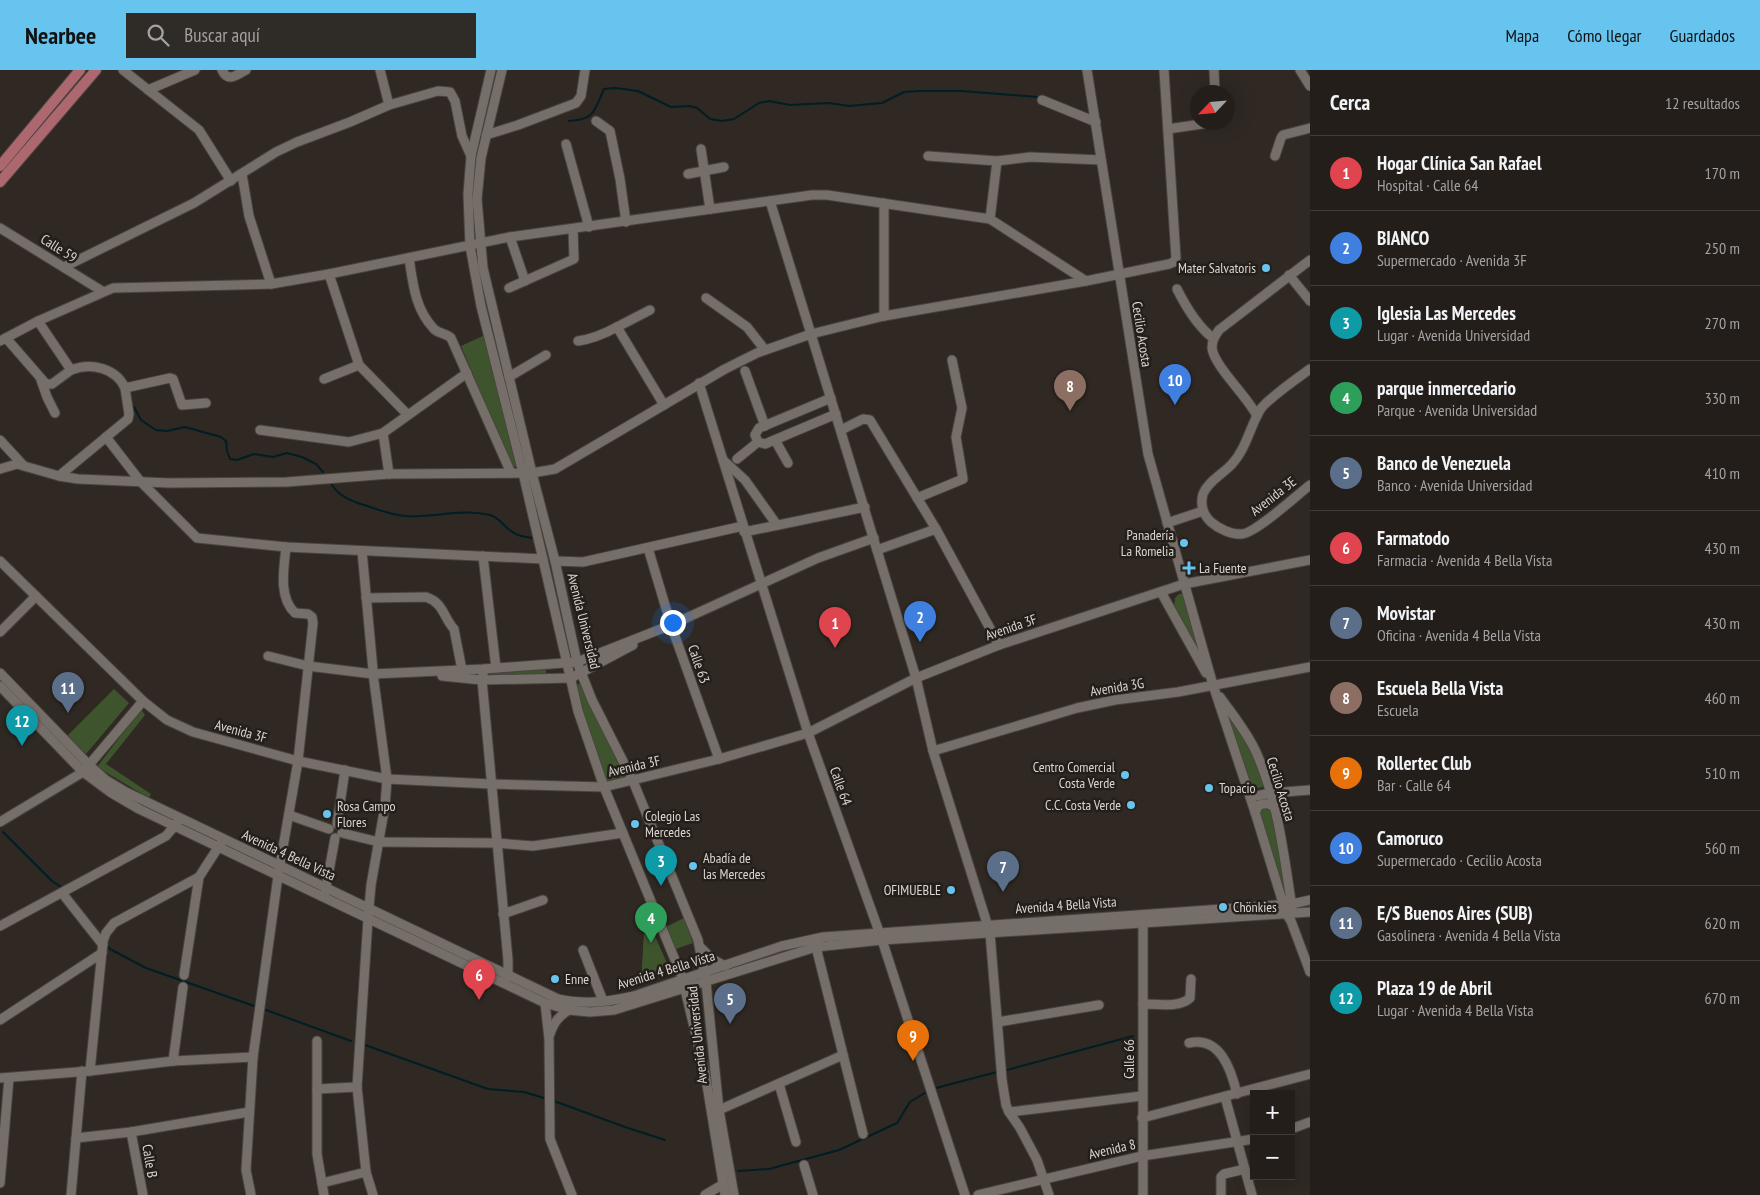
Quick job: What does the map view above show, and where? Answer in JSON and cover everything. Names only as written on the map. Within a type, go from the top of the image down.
[{"type":"main road","points":[[0,166],[80,70]]},
{"type":"main road","points":[[0,182],[96,70]]},
{"type":"street","points":[[123,70],[198,130],[230,181]]},
{"type":"street","points":[[148,90],[195,70]]},
{"type":"street","points":[[222,70],[228,78],[246,70]]},
{"type":"street","points":[[380,70],[389,105]]},
{"type":"street","name":"Avenida Universidad","points":[[492,70],[472,156],[468,194],[481,306],[555,561],[577,662],[592,700],[633,781],[698,940],[705,978],[719,1110],[734,1195]]},
{"type":"street","name":"Avenida Universidad","points":[[502,70],[481,158],[475,245],[509,377],[543,559],[578,711],[604,787],[684,984],[705,1073],[725,1195]]},
{"type":"street","points":[[486,135],[518,126],[576,103],[581,96],[585,70]]},
{"type":"street","name":"Cecilio Acosta","points":[[1088,70],[1148,454],[1213,685],[1289,911]]},
{"type":"street","points":[[0,470],[18,464],[78,480],[287,482],[389,474],[528,473],[555,469],[725,369],[765,350],[811,334],[884,316],[1086,281],[1169,264],[1174,262],[1176,258],[1164,70]]},
{"type":"street","points":[[1214,70],[1215,85]]},
{"type":"street","points":[[1300,70],[1310,86]]},
{"type":"street","points":[[64,267],[194,203],[276,152],[389,105],[438,92],[450,92],[455,100],[462,136],[472,156]]},
{"type":"street","points":[[1042,100],[1096,122]]},
{"type":"street","points":[[596,121],[610,132],[626,222]]},
{"type":"street","points":[[1168,129],[1190,126]]},
{"type":"street","points":[[1275,156],[1283,135],[1310,128]]},
{"type":"street","points":[[566,144],[589,227]]},
{"type":"street","points":[[701,149],[710,209]]},
{"type":"street","points":[[928,156],[997,161],[1030,157],[1101,160]]},
{"type":"street","points":[[990,219],[997,161]]},
{"type":"street","points":[[688,174],[724,167]]},
{"type":"street","points":[[242,174],[249,216],[271,284]]},
{"type":"street","points":[[59,476],[129,417],[123,383],[113,374],[99,367],[84,366],[71,370],[52,384],[46,384],[3,340],[38,320],[102,291],[113,288],[271,284],[510,237],[770,201],[827,195],[990,219],[1086,281]]},
{"type":"street","points":[[770,201],[865,507],[916,678],[933,751],[989,929],[1002,1080],[1009,1112],[1025,1136],[1044,1179],[1048,1195]]},
{"type":"street","points":[[884,203],[884,316]]},
{"type":"street","name":"Calle 59","points":[[0,228],[102,291]]},
{"type":"street","points":[[509,288],[574,259],[573,229]]},
{"type":"street","points":[[510,237],[525,281]]},
{"type":"street","points":[[409,258],[415,298],[419,308],[433,328],[451,338],[511,473]]},
{"type":"street","points":[[1257,416],[1251,404],[1236,388],[1215,356],[1212,348],[1213,338],[1219,330],[1310,260]]},
{"type":"street","points":[[329,274],[359,365],[408,415]]},
{"type":"street","points":[[1290,275],[1310,301]]},
{"type":"street","points":[[1176,289],[1197,322],[1213,338]]},
{"type":"street","points":[[706,298],[747,327],[765,350]]},
{"type":"street","points":[[578,341],[602,336],[650,310]]},
{"type":"street","points":[[38,320],[71,370]]},
{"type":"street","points":[[617,327],[664,405]]},
{"type":"street","points":[[509,377],[546,355]]},
{"type":"street","points":[[916,498],[963,479],[956,437],[962,408],[952,360]]},
{"type":"street","points":[[324,379],[359,365]]},
{"type":"street","points":[[1167,523],[1203,510],[1204,492],[1208,485],[1233,464],[1241,453],[1261,408],[1310,369]]},
{"type":"street","points":[[745,371],[765,426]]},
{"type":"street","points":[[260,430],[349,442],[383,433],[467,373]]},
{"type":"street","points":[[40,377],[55,413]]},
{"type":"street","points":[[125,388],[172,378],[182,405],[206,403]]},
{"type":"street","name":"Calle 64","points":[[699,383],[808,733],[880,936],[965,1195]]},
{"type":"street","points":[[758,442],[756,432],[765,426],[831,398]]},
{"type":"street","points":[[758,442],[765,444],[836,414]]},
{"type":"street","points":[[841,430],[863,419],[870,420],[936,529],[999,645]]},
{"type":"street","points":[[383,433],[389,474]]},
{"type":"street","points":[[106,437],[140,481],[197,538],[286,547],[543,559]]},
{"type":"street","points":[[0,440],[23,465]]},
{"type":"street","points":[[775,440],[788,462]]},
{"type":"street","points":[[737,459],[758,442]]},
{"type":"street","points":[[722,459],[745,480],[777,525]]},
{"type":"street","name":"Avenida 3E","points":[[1203,510],[1208,520],[1217,527],[1229,532],[1243,534],[1258,527],[1310,484]]},
{"type":"street","points":[[555,561],[584,562],[743,529],[777,525],[865,507]]},
{"type":"street","points":[[877,550],[936,529]]},
{"type":"street","points":[[268,656],[308,666],[373,674],[484,670],[577,662],[671,625],[818,558],[874,538]]},
{"type":"street","points":[[251,1195],[246,1170],[253,1058],[279,872],[298,761],[313,623],[312,617],[308,614],[295,613],[288,605],[283,574],[286,547]]},
{"type":"street","name":"Calle 63","points":[[648,548],[671,625],[719,760]]},
{"type":"street","points":[[362,551],[373,674],[387,779],[385,806],[368,919],[357,1087],[366,1172],[373,1195]]},
{"type":"street","points":[[483,556],[496,668]]},
{"type":"street","name":"Avenida 3F","points":[[0,561],[143,701],[167,720],[193,732],[298,761],[387,779],[604,787],[719,760],[808,733],[916,678],[999,645],[1184,584],[1310,560]]},
{"type":"street","points":[[1161,592],[1213,685]]},
{"type":"street","points":[[0,632],[36,596]]},
{"type":"street","points":[[366,598],[426,596],[433,599],[443,609],[454,629],[462,670]]},
{"type":"street","points":[[412,673],[482,680],[570,678],[671,625]]},
{"type":"street","name":"Avenida 3G","points":[[933,751],[1076,708],[1310,667]]},
{"type":"street","points":[[484,670],[482,680],[508,974],[504,983]]},
{"type":"street","name":"Avenida 4 Bella Vista","points":[[0,673],[86,769]]},
{"type":"street","name":"Cecilio Acosta","points":[[1213,685],[1255,750],[1271,793],[1282,839],[1289,911]]},
{"type":"street","name":"Avenida 4 Bella Vista","points":[[0,686],[86,769],[117,796],[138,809],[178,822],[279,872],[325,893],[369,909],[558,999],[573,1002],[603,1001],[634,996],[705,978],[815,943]]},
{"type":"street","points":[[0,822],[86,769],[143,701]]},
{"type":"street","points":[[325,893],[345,770]]},
{"type":"street","points":[[1251,797],[1271,793],[1310,790]]},
{"type":"street","points":[[1256,812],[1259,805],[1265,803],[1270,803],[1274,806]]},
{"type":"street","points":[[288,815],[336,831],[379,842],[496,843],[533,846],[622,833]]},
{"type":"street","points":[[0,926],[166,836],[178,822]]},
{"type":"street","points":[[184,975],[199,877],[221,843]]},
{"type":"street","points":[[71,1195],[76,1138],[106,933],[114,923],[199,877]]},
{"type":"street","points":[[62,892],[103,949]]},
{"type":"street","name":"Avenida 4 Bella Vista","points":[[325,893],[368,919],[545,1003],[569,1010],[590,1012],[614,1010],[684,984]]},
{"type":"street","points":[[504,914],[543,900]]},
{"type":"street","name":"Avenida 4 Bella Vista","points":[[989,929],[1143,923],[1289,911],[1310,900]]},
{"type":"street","points":[[1289,911],[1310,972]]},
{"type":"street","name":"Avenida 4 Bella Vista","points":[[705,978],[725,966],[782,946],[880,936],[1289,911],[1310,912]]},
{"type":"street","name":"Calle 66","points":[[1142,1195],[1143,923]]},
{"type":"street","points":[[434,950],[439,941]]},
{"type":"street","points":[[815,943],[863,1134]]},
{"type":"street","points":[[699,946],[709,957],[725,966]]},
{"type":"street","points":[[0,1020],[103,949]]},
{"type":"street","points":[[583,950],[603,1001]]},
{"type":"street","points":[[1142,1004],[1181,1004],[1187,1001],[1190,998],[1190,979]]},
{"type":"street","points":[[173,1061],[183,987]]},
{"type":"street","points":[[545,1003],[549,1039],[550,1139],[572,1195]]},
{"type":"street","points":[[998,1022],[1099,1004]]},
{"type":"street","points":[[549,1039],[553,1024],[569,1010]]},
{"type":"street","points":[[317,1041],[317,1154],[324,1195]]},
{"type":"street","points":[[1189,1043],[1201,1041],[1215,1047],[1232,1077],[1238,1094]]},
{"type":"street","points":[[719,1110],[843,1055]]},
{"type":"street","points":[[0,1183],[5,1078],[173,1061],[253,1058]]},
{"type":"street","points":[[1142,1118],[1310,1074]]},
{"type":"street","points":[[779,1084],[796,1142]]},
{"type":"street","points":[[317,1089],[357,1087]]},
{"type":"street","points":[[1009,1112],[1142,1096]]},
{"type":"street","points":[[1225,1097],[1252,1195]]},
{"type":"street","points":[[76,1138],[131,1132],[249,1112]]},
{"type":"street","points":[[1295,1128],[1310,1122]]},
{"type":"street","name":"Calle B","points":[[131,1132],[143,1195]]},
{"type":"street","name":"Avenida 8","points":[[978,1195],[1142,1156],[1250,1140]]},
{"type":"street","points":[[804,1165],[812,1195]]},
{"type":"street","points":[[1221,1195],[1221,1177],[1224,1174],[1245,1169]]},
{"type":"street","points":[[322,1183],[366,1172]]},
{"type":"street","points":[[705,1195],[722,1185]]},
{"type":"green space","points":[[485,335],[518,466],[512,467],[461,346]]},
{"type":"green space","points":[[1179,594],[1183,594],[1186,598],[1204,661],[1174,607],[1175,598]]},
{"type":"green space","points":[[546,668],[546,677],[491,677],[491,671]]},
{"type":"green space","points":[[580,683],[633,781],[604,787],[575,687]]},
{"type":"green space","points":[[114,689],[129,703],[86,754],[67,736]]},
{"type":"green space","points":[[141,709],[145,715],[106,764],[151,794],[149,798],[97,767]]},
{"type":"green space","points":[[1226,711],[1253,751],[1265,786],[1252,790]]},
{"type":"green space","points":[[1262,807],[1272,808],[1286,891],[1277,872],[1258,813]]},
{"type":"green space","points":[[645,914],[671,972],[641,983]]},
{"type":"green space","points":[[684,918],[693,943],[676,949],[666,927]]},
{"type":"waterway","points":[[569,121],[584,119],[589,116],[595,109],[604,89],[615,88],[638,91],[671,107],[690,106],[697,108],[710,119],[722,121],[734,119],[759,103],[769,101],[790,105],[829,103],[849,106],[882,103],[904,92],[920,91],[962,91],[1037,97]]},
{"type":"waterway","points":[[134,407],[141,420],[156,430],[167,431],[185,427],[221,437],[226,441],[230,459],[237,460],[254,454],[273,457],[287,453],[302,457],[316,464],[323,472]]},
{"type":"waterway","points":[[332,485],[338,492],[350,500],[389,513],[416,516],[468,512],[479,513],[493,516],[516,534],[533,538]]},
{"type":"waterway","points":[[3,832],[52,881],[64,889]]},
{"type":"waterway","points":[[106,944],[110,949],[146,968],[257,1007]]},
{"type":"waterway","points":[[266,1010],[351,1041]]},
{"type":"waterway","points":[[1007,1070],[1133,1036]]},
{"type":"waterway","points":[[365,1045],[488,1089],[524,1092],[544,1098]]},
{"type":"waterway","points":[[936,1088],[997,1072]]},
{"type":"waterway","points":[[738,1171],[769,1169],[839,1150],[897,1123],[910,1102],[928,1091]]},
{"type":"waterway","points":[[554,1101],[665,1140]]},
{"type":"place","name":"Mater Salvatoris","points":[[1266,268]]},
{"type":"place","name":"Camoruco","points":[[1175,405]]},
{"type":"place","name":"Escuela Bella Vista","points":[[1070,411]]},
{"type":"place","name":"Panadería La Romelia","points":[[1184,543]]},
{"type":"place","name":"La Fuente","points":[[1189,568]]},
{"type":"place","name":"BIANCO","points":[[920,642]]},
{"type":"place","name":"Hogar Clínica San Rafael","points":[[835,648]]},
{"type":"place","name":"E/S Buenos Aires (SUB)","points":[[68,713]]},
{"type":"place","name":"Plaza 19 de Abril","points":[[22,746]]},
{"type":"place","name":"Centro Comercial Costa Verde","points":[[1125,775]]},
{"type":"place","name":"Topacio","points":[[1209,788]]},
{"type":"place","name":"C.C. Costa Verde","points":[[1131,805]]},
{"type":"place","name":"Rosa Campo Flores","points":[[327,814]]},
{"type":"place","name":"Colegio Las Mercedes","points":[[635,824]]},
{"type":"place","name":"Abadía de las Mercedes","points":[[693,866]]},
{"type":"place","name":"Iglesia Las Mercedes","points":[[661,886]]},
{"type":"place","name":"OFIMUEBLE","points":[[951,890]]},
{"type":"place","name":"Movistar","points":[[1003,892]]},
{"type":"place","name":"Chönkies","points":[[1223,907]]},
{"type":"place","name":"parque inmercedario","points":[[651,943]]},
{"type":"place","name":"Enne","points":[[555,979]]},
{"type":"place","name":"Farmatodo","points":[[479,1000]]},
{"type":"place","name":"Banco de Venezuela","points":[[730,1024]]},
{"type":"place","name":"Rollertec Club","points":[[913,1061]]}]
